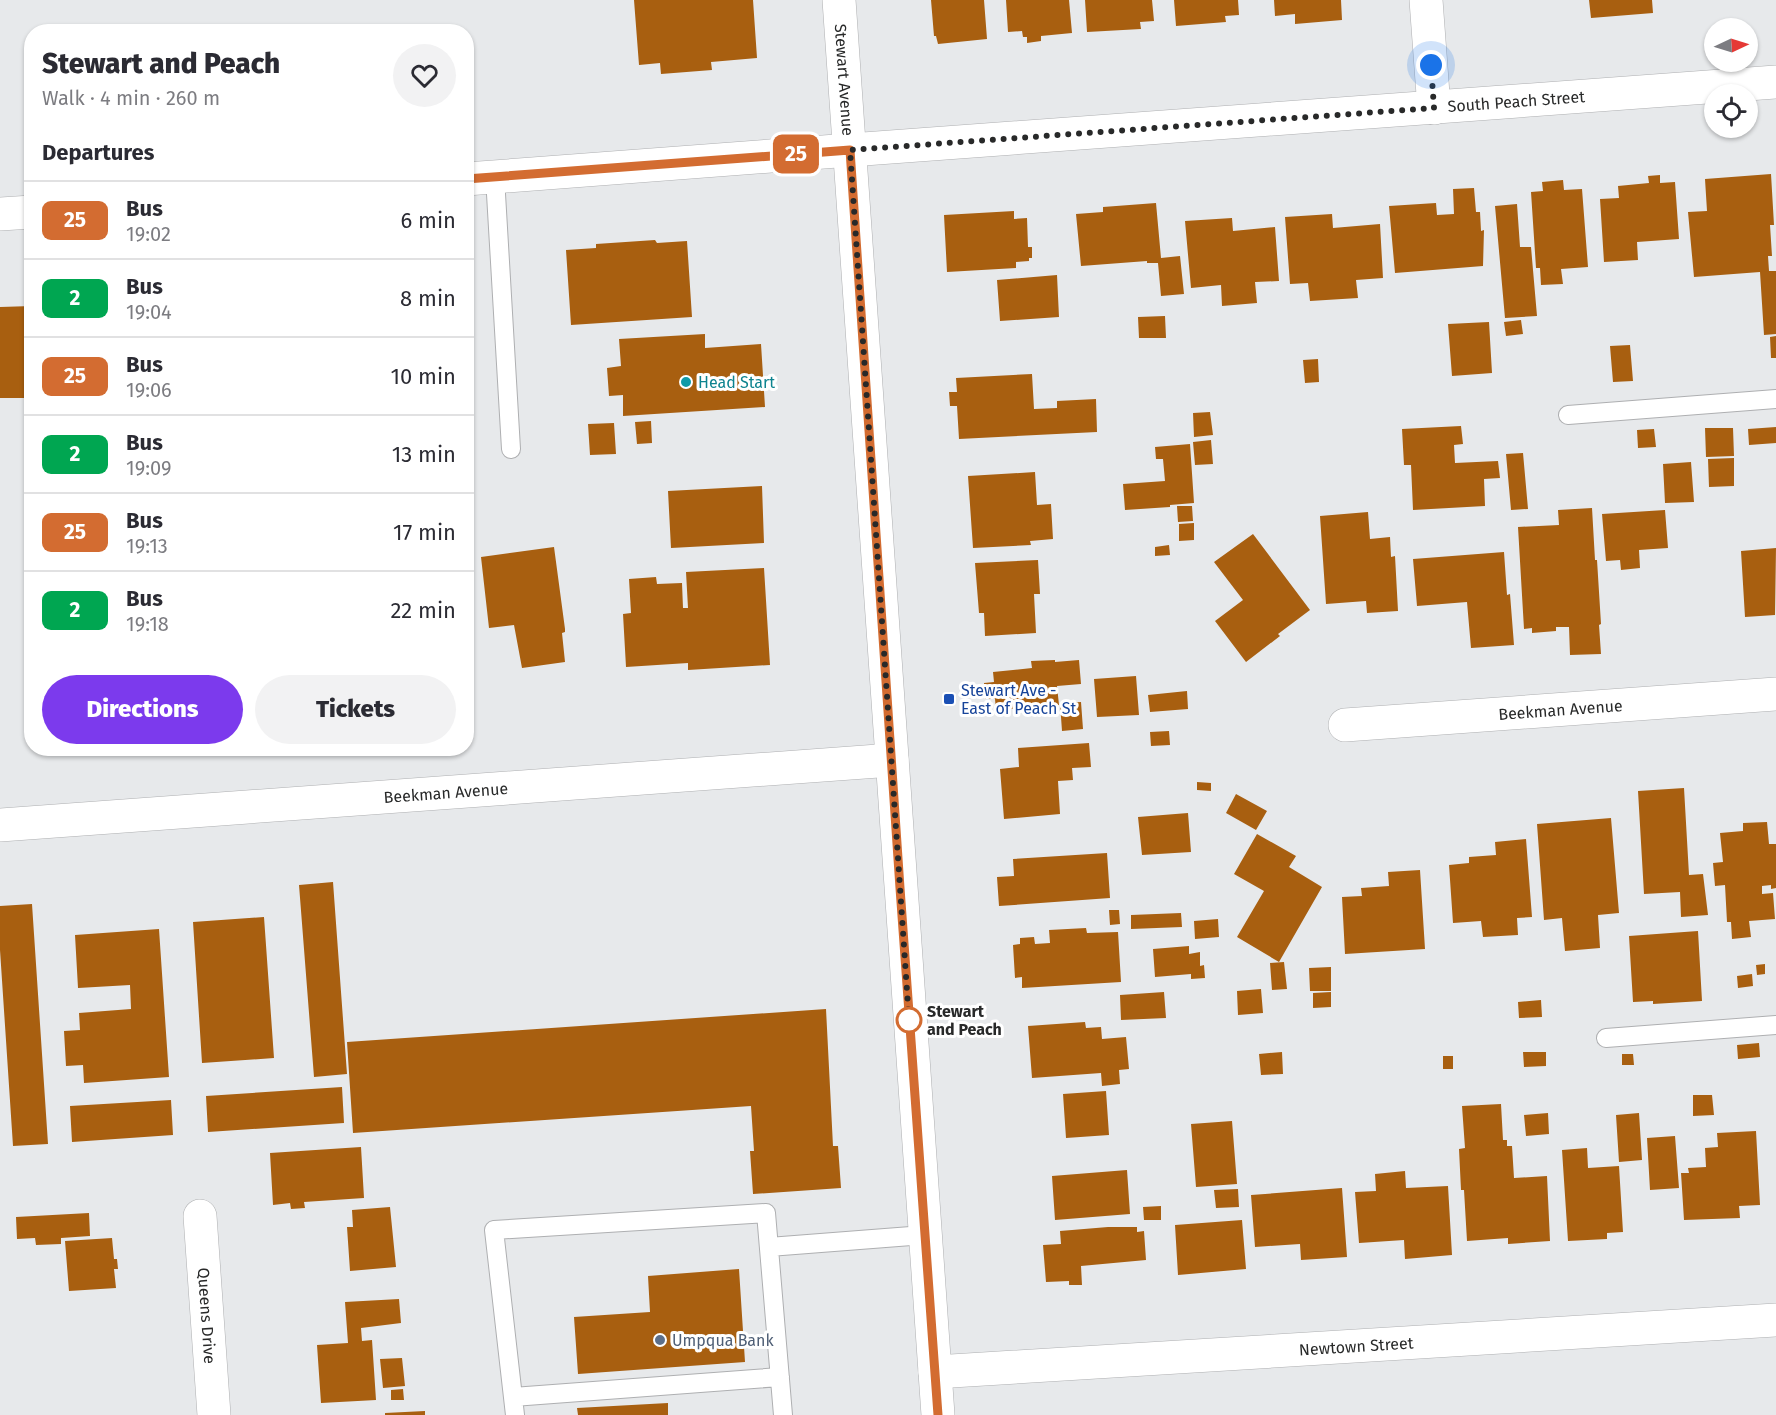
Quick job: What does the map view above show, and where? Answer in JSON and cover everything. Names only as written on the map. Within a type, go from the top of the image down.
[{"type":"street","name":"Stewart Avenue","points":[[839,0],[938,1415]]},
{"type":"street","points":[[1426,0],[1434,108]]},
{"type":"street","name":"South Peach Street","points":[[481,178],[1776,81]]},
{"type":"street","points":[[0,214],[24,212]]},
{"type":"street","name":"Beekman Avenue","points":[[1345,725],[1776,694]]},
{"type":"street","name":"Beekman Avenue","points":[[0,825],[892,760]]},
{"type":"street","name":"Queens Drive","points":[[200,1216],[214,1415]]},
{"type":"street","name":"Newtown Street","points":[[935,1372],[1776,1320]]},
{"type":"lane","points":[[481,178],[511,449]]},
{"type":"lane","points":[[1568,416],[1776,399]]},
{"type":"lane","points":[[1606,1038],[1776,1025]]},
{"type":"lane","points":[[780,1377],[514,1406],[494,1230],[766,1213],[780,1377],[783,1415]]},
{"type":"lane","points":[[769,1247],[924,1235]]},
{"type":"building","points":[[634,0],[753,0],[757,58],[711,62],[712,70],[661,74],[660,63],[639,65]]},
{"type":"building","points":[[931,0],[984,0],[987,39],[938,44],[934,36]]},
{"type":"building","points":[[1006,0],[1069,0],[1072,33],[1041,36],[1041,41],[1027,43],[1027,37],[1023,37],[1022,31],[1008,32]]},
{"type":"building","points":[[1085,0],[1152,0],[1154,21],[1140,22],[1141,29],[1087,32]]},
{"type":"building","points":[[1174,0],[1238,0],[1239,15],[1225,16],[1226,22],[1176,26]]},
{"type":"building","points":[[1274,0],[1341,0],[1342,20],[1295,24],[1295,14],[1275,16]]},
{"type":"building","points":[[1589,0],[1652,0],[1653,13],[1591,18]]},
{"type":"building","points":[[1771,174],[1774,225],[1770,225],[1772,256],[1768,256],[1769,271],[1776,271],[1776,334],[1764,335],[1760,272],[1694,277],[1688,212],[1707,211],[1705,179]]},
{"type":"building","points":[[1660,175],[1660,183],[1675,182],[1679,239],[1637,242],[1638,260],[1604,262],[1600,199],[1619,198],[1618,186],[1649,183],[1648,176]]},
{"type":"building","points":[[1563,180],[1564,190],[1582,189],[1588,267],[1561,269],[1563,284],[1541,285],[1540,268],[1536,268],[1531,192],[1543,191],[1542,182]]},
{"type":"building","points":[[1474,188],[1476,212],[1480,212],[1481,231],[1484,230],[1483,266],[1395,273],[1389,206],[1436,203],[1437,215],[1454,214],[1453,189]]},
{"type":"building","points":[[1156,203],[1161,258],[1180,256],[1184,294],[1161,296],[1158,263],[1147,263],[1147,261],[1081,266],[1076,214],[1103,212],[1103,207]]},
{"type":"building","points":[[1517,204],[1520,247],[1531,247],[1537,316],[1505,318],[1495,206]]},
{"type":"building","points":[[1014,211],[1014,219],[1027,218],[1028,247],[1032,247],[1032,258],[1029,258],[1029,261],[1016,262],[1016,268],[947,272],[944,215]]},
{"type":"building","points":[[1332,214],[1333,228],[1380,224],[1383,278],[1356,280],[1358,298],[1310,301],[1308,283],[1290,284],[1285,217]]},
{"type":"building","points":[[1232,218],[1233,231],[1275,227],[1279,281],[1255,282],[1257,303],[1222,306],[1221,285],[1191,288],[1185,221]]},
{"type":"building","points":[[655,240],[657,243],[687,241],[692,317],[571,325],[566,250],[596,248],[596,244]]},
{"type":"building","points":[[1057,275],[1059,317],[1000,321],[997,280]]},
{"type":"building","points":[[24,306],[24,398],[0,398],[0,307]]},
{"type":"building","points":[[1165,316],[1166,338],[1139,338],[1138,317]]},
{"type":"building","points":[[1521,320],[1523,334],[1506,336],[1504,322]]},
{"type":"building","points":[[1489,322],[1492,373],[1452,376],[1448,324]]},
{"type":"building","name":"Head Start","points":[[705,334],[705,348],[761,344],[765,407],[623,416],[623,395],[609,396],[607,368],[621,366],[619,339]]},
{"type":"building","points":[[1776,336],[1776,358],[1771,358],[1770,337]]},
{"type":"building","points":[[1630,345],[1633,381],[1613,382],[1610,346]]},
{"type":"building","points":[[1318,359],[1319,382],[1305,383],[1303,360]]},
{"type":"building","points":[[1032,374],[1034,409],[1057,408],[1057,401],[1096,399],[1097,432],[959,439],[957,406],[950,406],[949,392],[957,392],[956,378]]},
{"type":"building","points":[[1210,412],[1213,435],[1194,437],[1193,413]]},
{"type":"building","points":[[651,421],[652,443],[637,444],[635,422]]},
{"type":"building","points":[[614,423],[616,454],[590,455],[588,424]]},
{"type":"building","points":[[1461,426],[1463,444],[1454,445],[1455,463],[1498,461],[1500,478],[1484,479],[1485,506],[1413,510],[1411,465],[1404,465],[1402,429]]},
{"type":"building","points":[[1776,427],[1776,443],[1749,445],[1748,429]]},
{"type":"building","points":[[1705,428],[1733,428],[1734,456],[1706,457]]},
{"type":"building","points":[[1654,429],[1656,447],[1638,448],[1637,430]]},
{"type":"building","points":[[1211,440],[1213,464],[1195,465],[1193,442]]},
{"type":"building","points":[[1190,444],[1194,503],[1125,510],[1123,484],[1165,481],[1163,459],[1156,459],[1155,447]]},
{"type":"building","points":[[1523,453],[1528,509],[1511,510],[1506,454]]},
{"type":"building","points":[[1734,458],[1734,486],[1709,487],[1708,459]]},
{"type":"building","points":[[1691,462],[1694,502],[1665,503],[1663,464]]},
{"type":"building","points":[[1035,472],[1037,505],[1051,504],[1053,539],[1030,541],[1031,545],[973,548],[968,476]]},
{"type":"building","points":[[762,486],[764,543],[671,548],[668,491]]},
{"type":"building","points":[[1177,506],[1192,506],[1193,521],[1178,522]]},
{"type":"building","points":[[1592,508],[1601,624],[1599,625],[1601,654],[1570,655],[1569,627],[1556,627],[1556,631],[1532,633],[1532,628],[1524,629],[1518,527],[1559,525],[1558,510]]},
{"type":"building","points":[[1665,510],[1668,548],[1639,550],[1640,568],[1621,570],[1620,560],[1606,561],[1602,514]]},
{"type":"building","points":[[1368,512],[1370,539],[1390,537],[1391,557],[1395,556],[1398,611],[1367,613],[1366,601],[1326,604],[1320,516]]},
{"type":"building","points":[[1194,523],[1194,540],[1179,541],[1179,524]]},
{"type":"building","points":[[1253,534],[1310,610],[1246,662],[1215,621],[1243,600],[1214,562]]},
{"type":"building","points":[[1169,545],[1170,555],[1155,556],[1155,547]]},
{"type":"building","points":[[554,547],[565,629],[562,633],[565,662],[522,668],[514,625],[489,628],[481,557]]},
{"type":"building","points":[[1776,548],[1775,615],[1745,617],[1741,551]]},
{"type":"building","points":[[1504,552],[1514,645],[1471,648],[1467,602],[1417,606],[1413,559]]},
{"type":"building","points":[[1038,560],[1040,594],[1034,594],[1036,633],[985,636],[984,613],[979,613],[975,563]]},
{"type":"building","points":[[764,568],[770,665],[688,670],[688,663],[626,667],[623,614],[631,613],[629,579],[656,577],[657,584],[682,583],[683,608],[688,608],[686,572]]},
{"type":"building","points":[[1055,660],[1055,662],[1079,660],[1081,684],[1057,686],[1059,705],[996,710],[995,699],[985,699],[984,683],[994,682],[993,672],[1032,668],[1031,661]]},
{"type":"building","points":[[1136,676],[1139,715],[1097,717],[1094,679]]},
{"type":"building","points":[[1187,691],[1188,709],[1150,712],[1148,695]]},
{"type":"building","points":[[1081,702],[1083,729],[1062,731],[1060,703]]},
{"type":"building","points":[[1169,731],[1170,745],[1151,746],[1150,732]]},
{"type":"building","points":[[1089,743],[1091,767],[1072,768],[1073,780],[1058,781],[1060,814],[1004,819],[1000,769],[1019,767],[1018,748]]},
{"type":"building","points":[[1197,782],[1211,783],[1211,791],[1197,790]]},
{"type":"building","points":[[1684,788],[1689,875],[1703,874],[1708,915],[1681,917],[1680,892],[1644,894],[1638,791]]},
{"type":"building","points":[[1236,794],[1267,811],[1256,830],[1226,813]]},
{"type":"building","points":[[1188,813],[1191,852],[1142,855],[1138,817]]},
{"type":"building","points":[[1611,818],[1619,913],[1598,915],[1600,948],[1565,951],[1562,918],[1544,920],[1537,824]]},
{"type":"building","points":[[1767,822],[1769,844],[1776,844],[1776,888],[1771,889],[1771,885],[1762,886],[1762,894],[1773,893],[1775,919],[1749,921],[1751,937],[1732,939],[1731,922],[1727,922],[1725,885],[1715,886],[1713,863],[1723,862],[1720,833],[1743,831],[1743,823]]},
{"type":"building","points":[[1257,834],[1296,856],[1289,867],[1322,887],[1279,962],[1237,937],[1264,891],[1234,874]]},
{"type":"building","points":[[1526,839],[1532,917],[1517,918],[1518,935],[1483,937],[1481,921],[1453,923],[1449,865],[1469,863],[1469,857],[1496,855],[1495,842]]},
{"type":"building","points":[[1107,853],[1110,898],[999,906],[997,877],[1014,876],[1013,859]]},
{"type":"building","points":[[1420,870],[1425,949],[1345,954],[1342,897],[1362,896],[1361,888],[1389,886],[1388,872]]},
{"type":"building","points":[[333,882],[347,1074],[314,1077],[299,885]]},
{"type":"building","points":[[32,904],[48,1144],[13,1146],[0,950],[0,906]]},
{"type":"building","points":[[1109,910],[1119,910],[1120,924],[1110,925]]},
{"type":"building","points":[[1181,913],[1182,927],[1131,929],[1131,915]]},
{"type":"building","points":[[264,917],[274,1058],[202,1063],[193,922]]},
{"type":"building","points":[[1218,919],[1219,937],[1195,939],[1194,921]]},
{"type":"building","points":[[1086,928],[1087,933],[1118,932],[1121,982],[1022,988],[1022,977],[1015,978],[1013,945],[1020,944],[1020,938],[1034,937],[1035,944],[1050,943],[1049,930]]},
{"type":"building","points":[[159,929],[169,1077],[84,1083],[83,1065],[66,1066],[64,1031],[80,1030],[79,1013],[131,1009],[130,985],[78,988],[75,935]]},
{"type":"building","points":[[1698,931],[1702,1001],[1653,1004],[1653,1001],[1633,1002],[1629,936]]},
{"type":"building","points":[[1189,946],[1189,954],[1200,952],[1200,966],[1204,965],[1205,978],[1191,979],[1191,974],[1155,977],[1153,949]]},
{"type":"building","points":[[1284,962],[1287,989],[1272,990],[1270,963]]},
{"type":"building","points":[[1765,964],[1765,974],[1757,975],[1756,965]]},
{"type":"building","points":[[1331,967],[1331,991],[1310,991],[1309,968]]},
{"type":"building","points":[[1752,974],[1753,986],[1738,988],[1737,976]]},
{"type":"building","points":[[1261,989],[1263,1013],[1238,1015],[1237,991]]},
{"type":"building","points":[[1164,992],[1166,1018],[1121,1020],[1120,995]]},
{"type":"building","points":[[1331,992],[1331,1007],[1313,1008],[1313,993]]},
{"type":"building","points":[[1541,1000],[1542,1017],[1519,1018],[1518,1002]]},
{"type":"building","points":[[826,1009],[833,1146],[838,1146],[841,1188],[753,1194],[750,1151],[754,1151],[751,1106],[353,1133],[347,1042]]},
{"type":"building","points":[[1085,1022],[1086,1028],[1101,1027],[1102,1039],[1126,1037],[1129,1069],[1119,1070],[1120,1084],[1102,1086],[1101,1073],[1032,1078],[1028,1026]]},
{"type":"building","points":[[1759,1043],[1760,1057],[1738,1059],[1737,1045]]},
{"type":"building","points":[[1282,1052],[1283,1074],[1261,1075],[1259,1054]]},
{"type":"building","points":[[1523,1052],[1546,1052],[1546,1066],[1524,1067]]},
{"type":"building","points":[[1622,1054],[1633,1054],[1634,1065],[1622,1065]]},
{"type":"building","points":[[1443,1056],[1453,1056],[1453,1069],[1443,1069]]},
{"type":"building","points":[[342,1087],[344,1123],[208,1132],[206,1096]]},
{"type":"building","points":[[1106,1091],[1109,1135],[1066,1138],[1063,1094]]},
{"type":"building","points":[[1693,1095],[1712,1095],[1714,1115],[1693,1116]]},
{"type":"building","points":[[171,1100],[173,1135],[72,1142],[70,1106]]},
{"type":"building","points":[[1501,1104],[1503,1140],[1507,1140],[1507,1146],[1512,1146],[1514,1178],[1547,1176],[1550,1241],[1508,1244],[1508,1238],[1467,1241],[1459,1149],[1465,1148],[1462,1106]]},
{"type":"building","points":[[1548,1113],[1549,1134],[1526,1136],[1524,1115]]},
{"type":"building","points":[[1639,1113],[1642,1160],[1619,1162],[1616,1115]]},
{"type":"building","points":[[1232,1121],[1237,1184],[1196,1187],[1191,1124]]},
{"type":"building","points":[[1756,1131],[1760,1205],[1739,1206],[1740,1218],[1684,1220],[1681,1173],[1689,1173],[1688,1168],[1706,1167],[1705,1148],[1718,1147],[1717,1133]]},
{"type":"building","points":[[1675,1136],[1679,1188],[1650,1190],[1647,1138]]},
{"type":"building","points":[[361,1147],[364,1198],[304,1202],[305,1208],[291,1209],[290,1203],[273,1205],[270,1153]]},
{"type":"building","points":[[1587,1148],[1588,1168],[1619,1166],[1623,1232],[1607,1233],[1607,1239],[1568,1241],[1562,1150]]},
{"type":"building","points":[[1127,1170],[1130,1214],[1055,1220],[1052,1176]]},
{"type":"building","points":[[1405,1171],[1406,1188],[1448,1186],[1452,1255],[1405,1259],[1404,1240],[1359,1243],[1355,1192],[1376,1191],[1375,1174]]},
{"type":"building","points":[[1342,1188],[1347,1257],[1301,1260],[1300,1244],[1255,1247],[1251,1195]]},
{"type":"building","points":[[1238,1189],[1239,1207],[1216,1208],[1214,1190]]},
{"type":"building","points":[[1161,1206],[1161,1220],[1144,1220],[1143,1207]]},
{"type":"building","points":[[390,1207],[396,1267],[350,1271],[347,1227],[353,1227],[352,1210]]},
{"type":"building","points":[[89,1213],[90,1236],[61,1238],[61,1244],[36,1245],[35,1238],[17,1239],[16,1217]]},
{"type":"building","points":[[1242,1220],[1246,1269],[1178,1275],[1175,1225]]},
{"type":"building","points":[[1137,1227],[1137,1232],[1144,1231],[1146,1260],[1081,1266],[1082,1285],[1069,1285],[1069,1281],[1046,1282],[1043,1245],[1061,1244],[1060,1231]]},
{"type":"building","points":[[112,1238],[114,1259],[117,1259],[118,1269],[114,1269],[116,1288],[69,1291],[65,1241]]},
{"type":"building","name":"Umpqua Bank","points":[[739,1269],[745,1362],[578,1374],[574,1317],[650,1312],[648,1276]]},
{"type":"building","points":[[399,1299],[401,1323],[361,1328],[362,1341],[372,1340],[376,1400],[321,1403],[317,1345],[348,1343],[345,1302]]},
{"type":"building","points":[[402,1358],[405,1386],[383,1388],[380,1359]]},
{"type":"building","points":[[403,1389],[404,1400],[391,1400],[391,1390]]},
{"type":"building","points":[[668,1403],[668,1415],[578,1415],[577,1408]]},
{"type":"building","points":[[425,1411],[425,1415],[385,1415],[385,1413]]},
{"type":"bus line","name":"25","points":[[474,178],[850,150],[938,1415]]},
{"type":"place","name":"Head Start","points":[[686,382]]},
{"type":"place","name":"Stewart Ave - East of Peach St","points":[[949,699]]},
{"type":"place","name":"Stewart and Peach","points":[[909,1020]]},
{"type":"place","name":"Umpqua Bank","points":[[660,1340]]},
{"type":"route","points":[[909,1020],[850,150],[1434,108],[1431,65]]}]
